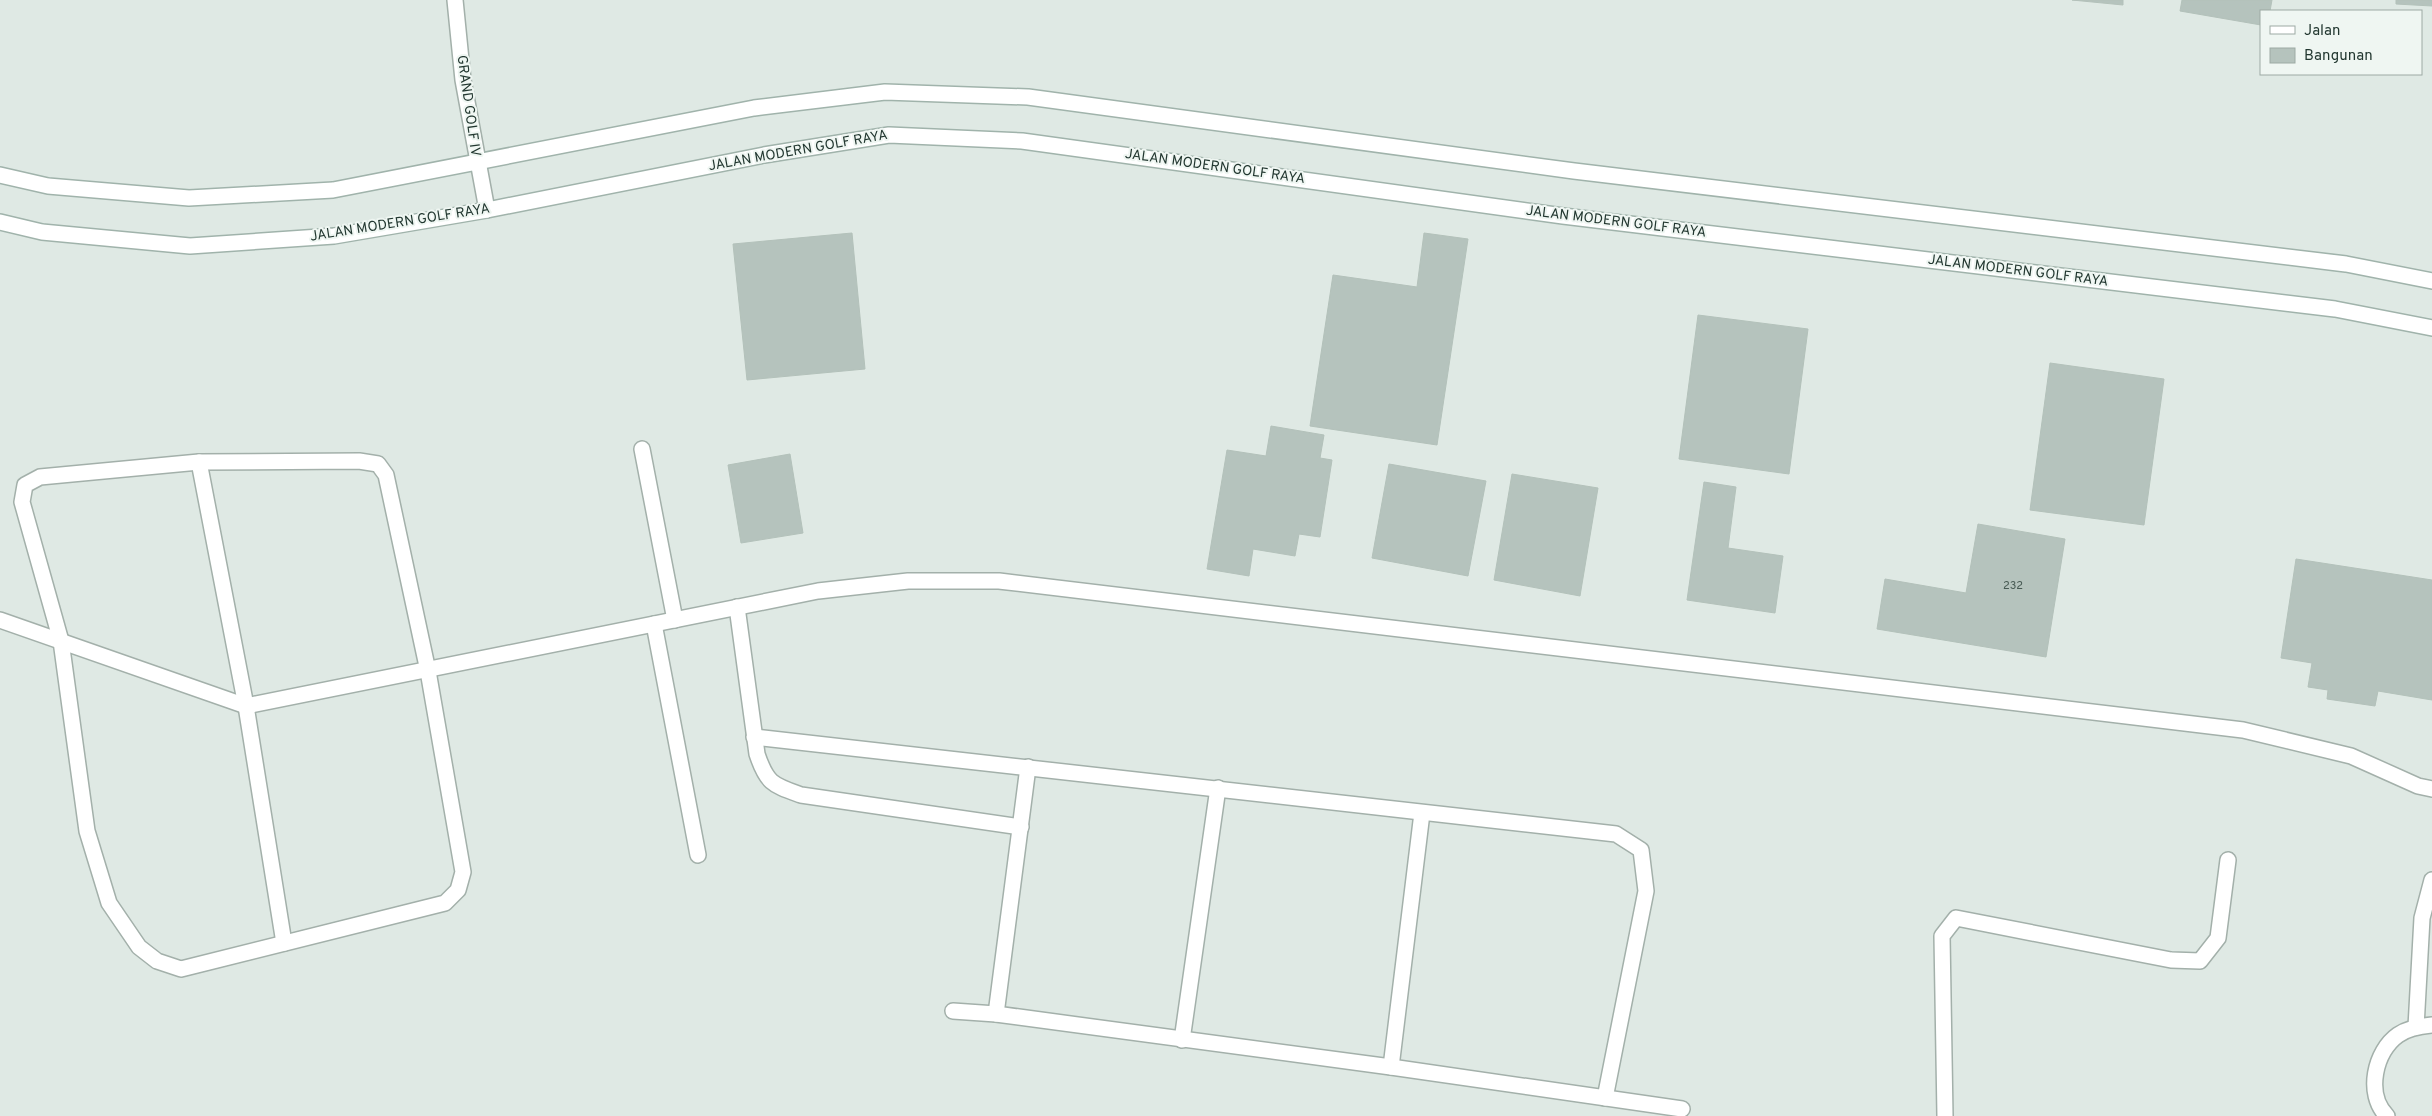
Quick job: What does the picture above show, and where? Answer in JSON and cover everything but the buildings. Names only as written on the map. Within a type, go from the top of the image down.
[{"type":"street","name":"GRAND GOLF IV","points":[[455,0],[463,80],[476,162],[487,210]]},
{"type":"street","points":[[0,175],[48,186],[189,198],[333,190],[754,108],[885,92],[1028,97],[1574,171],[2346,264],[2432,281]]},
{"type":"street","name":"JALAN MODERN GOLF RAYA","points":[[0,222],[42,232],[190,246],[334,236],[487,210],[764,154],[889,135],[1022,141],[1563,216],[2335,309],[2432,328]]},
{"type":"street","points":[[642,449],[675,620]]},
{"type":"street","points":[[358,461],[378,464],[386,475],[428,671],[463,872],[458,890],[445,903],[181,969],[157,961],[139,947],[109,903],[87,830],[61,641],[22,502],[25,486],[40,476],[199,462],[358,461]]},
{"type":"street","points":[[199,462],[246,706],[284,944]]},
{"type":"street","points":[[0,620],[246,706],[428,671],[818,591],[908,581],[999,581],[2243,730],[2351,756],[2418,786],[2432,789]]},
{"type":"street","points":[[737,607],[754,737],[764,775],[779,787],[801,795],[1020,827]]},
{"type":"street","points":[[654,624],[698,855]]},
{"type":"street","points":[[754,737],[1218,788],[1422,814],[1616,834],[1641,850],[1646,891],[1605,1098]]},
{"type":"street","points":[[996,1014],[1028,767]]},
{"type":"street","points":[[1182,1040],[1218,788]]},
{"type":"street","points":[[1391,1067],[1422,814]]},
{"type":"street","points":[[1945,1116],[1942,936],[1956,918],[2171,960],[2200,961],[2218,938],[2228,860]]},
{"type":"street","points":[[2416,1027],[2422,918],[2432,880]]},
{"type":"street","points":[[953,1011],[996,1014],[1391,1067],[1682,1109]]},
{"type":"street","points":[[2387,1116],[2383,1112],[2376,1092],[2375,1071],[2383,1051],[2398,1035],[2416,1027],[2432,1025]]}]
